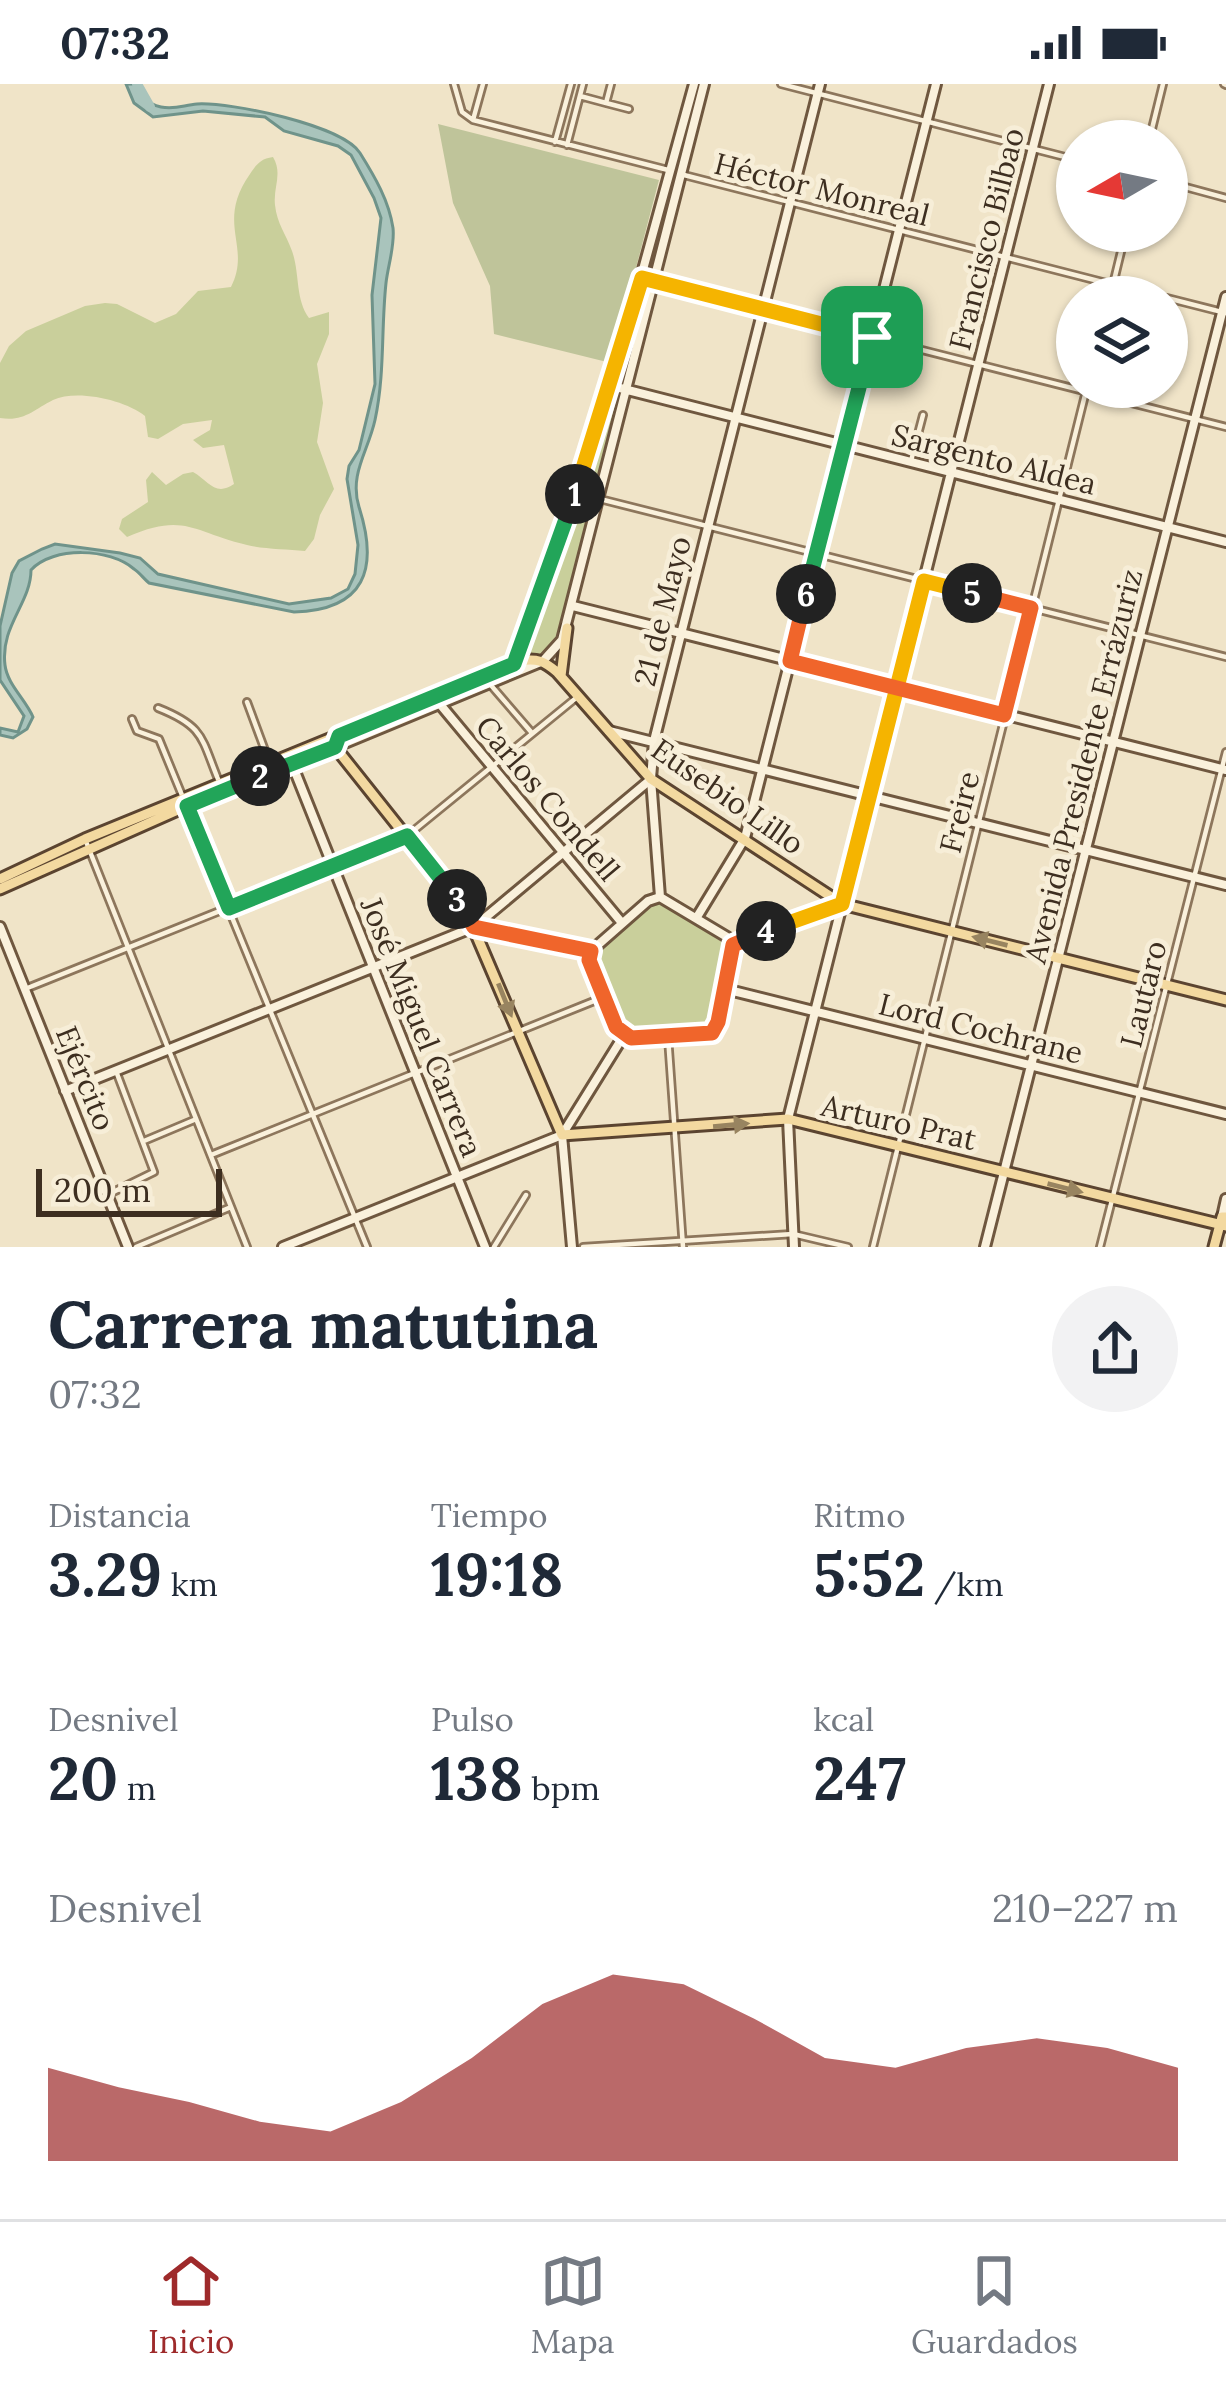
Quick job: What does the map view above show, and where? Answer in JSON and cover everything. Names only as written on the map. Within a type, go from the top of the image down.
[{"type":"main road","points":[[561,676],[567,628]]},
{"type":"main road","points":[[0,879],[438,700],[514,664],[543,661]]},
{"type":"main road","name":"Eusebio Lillo","points":[[543,661],[651,779],[842,904],[1226,1000]]},
{"type":"main road","points":[[337,741],[464,908],[562,1135]]},
{"type":"main road","points":[[186,802],[270,764],[291,760]]},
{"type":"main road","points":[[0,889],[87,844]]},
{"type":"main road","name":"Arturo Prat","points":[[562,1135],[788,1119],[1112,1200],[1223,1221]]},
{"type":"main road","points":[[1214,1247],[1223,1221]]},
{"type":"street","points":[[454,84],[462,112],[473,119],[483,84]]},
{"type":"street","points":[[555,142],[571,84]]},
{"type":"street","points":[[567,145],[583,84]]},
{"type":"street","points":[[606,103],[611,84]]},
{"type":"street","points":[[438,700],[543,661],[567,628],[653,281],[694,84]]},
{"type":"street","points":[[514,664],[612,386],[704,84]]},
{"type":"street","points":[[781,84],[818,89],[1056,154]]},
{"type":"street","points":[[697,917],[745,838],[936,84]]},
{"type":"street","name":"Francisco Bilbao","points":[[794,1247],[788,1119],[1049,84]]},
{"type":"street","points":[[1154,120],[1163,84]]},
{"type":"street","name":"21 de Mayo","points":[[660,897],[651,779],[654,741],[818,89]]},
{"type":"street","points":[[580,96],[629,109]]},
{"type":"street","name":"Héctor Monreal","points":[[473,119],[1079,276]]},
{"type":"street","points":[[1188,187],[1226,197]]},
{"type":"street","points":[[642,278],[1056,382]]},
{"type":"street","name":"Avenida Presidente Errázuriz","points":[[986,1247],[1226,297]]},
{"type":"street","name":"Héctor Monreal","points":[[1188,304],[1224,313]]},
{"type":"street","name":"Sargento Aldea","points":[[612,386],[1226,542]]},
{"type":"street","name":"Freire","points":[[873,1247],[1081,408]]},
{"type":"street","points":[[1153,408],[1226,428]]},
{"type":"street","points":[[910,462],[923,415]]},
{"type":"street","points":[[579,483],[586,494],[600,499],[1226,657]]},
{"type":"street","points":[[573,607],[1224,770]]},
{"type":"street","points":[[490,683],[532,733]]},
{"type":"street","points":[[25,989],[407,836],[578,696]]},
{"type":"street","name":"Carlos Condell","points":[[438,700],[622,923]]},
{"type":"street","points":[[247,702],[270,764]]},
{"type":"street","points":[[158,708],[187,720],[197,730],[220,784]]},
{"type":"street","points":[[132,719],[137,731],[159,740],[367,1247]]},
{"type":"street","points":[[607,730],[1226,885]]},
{"type":"street","name":"Lautaro","points":[[1100,1247],[1226,752]]},
{"type":"street","name":"José Miguel Carrera","points":[[291,760],[487,1247]]},
{"type":"street","points":[[65,1090],[474,927],[651,779]]},
{"type":"street","points":[[87,844],[247,1247]]},
{"type":"street","points":[[660,897],[697,917],[733,945],[712,1033],[624,1035],[616,1027],[589,960],[591,951],[622,923],[660,897]]},
{"type":"street","points":[[733,945],[842,904]]},
{"type":"street","points":[[492,910],[496,929]]},
{"type":"street","name":"Ejército","points":[[0,927],[132,1247]]},
{"type":"street","points":[[474,927],[591,951]]},
{"type":"street","name":"Lord Cochrane","points":[[725,989],[1226,1114]]},
{"type":"street","points":[[211,1155],[604,997]]},
{"type":"street","points":[[283,1247],[562,1135],[624,1035]]},
{"type":"street","points":[[668,1037],[682,1243]]},
{"type":"street","points":[[107,1195],[154,1174],[116,1071]]},
{"type":"street","points":[[144,1141],[196,1119]]},
{"type":"street","points":[[562,1135],[572,1247]]},
{"type":"street","points":[[487,1247],[526,1195]]},
{"type":"street","points":[[1223,1221],[1226,1199]]},
{"type":"street","points":[[132,1247],[231,1207]]},
{"type":"street","points":[[583,1247],[794,1234],[848,1247]]},
{"type":"green space","points":[[438,124],[659,180],[611,363],[494,334],[490,286],[453,203]]},
{"type":"green space","points":[[273,157],[276,212],[294,259],[302,303],[309,318],[329,312],[329,334],[317,364],[323,403],[317,442],[334,489],[305,551],[254,546],[176,525],[127,537],[119,529],[122,519],[148,502],[146,480],[152,472],[166,485],[193,472],[217,488],[234,484],[224,445],[203,448],[193,440],[210,430],[212,420],[183,424],[158,439],[148,437],[145,416],[136,410],[100,398],[75,396],[53,400],[22,417],[0,418],[0,363],[9,346],[26,331],[85,306],[117,304],[155,323],[176,314],[198,291],[231,287],[238,259],[235,207],[250,174]]},
{"type":"green space","points":[[674,185],[561,635],[543,656],[523,659],[614,399]]},
{"type":"green space","points":[[661,902],[728,946],[711,1023],[705,1030],[641,1032],[628,1027],[597,963],[597,951]]},
{"type":"water","points":[[126,84],[137,84],[145,99],[161,107],[234,107],[332,133],[360,153],[381,189],[393,235],[378,403],[356,484],[366,567],[361,582],[337,603],[294,612],[149,583],[124,562],[97,554],[67,554],[41,562],[31,570],[7,638],[9,679],[33,717],[27,729],[13,738],[0,735],[0,728],[18,732],[24,716],[0,680],[0,626],[12,573],[19,561],[42,549],[55,544],[120,553],[140,558],[158,574],[289,604],[331,598],[348,589],[355,574],[358,545],[347,479],[375,384],[372,295],[381,218],[374,198],[351,155],[338,146],[284,131],[265,117],[203,111],[153,117],[134,103]]},
{"type":"waterway","points":[[137,84],[150,107]]},
{"type":"route","points":[[872,337],[642,278],[602,418],[514,664],[339,736],[335,747],[187,806],[229,908],[407,836],[474,927],[591,951],[589,960],[621,1034],[642,1038],[712,1033],[733,945],[842,904],[896,696],[897,688],[924,581],[1031,608],[1004,715],[910,691],[897,688],[790,661],[872,337]]}]
